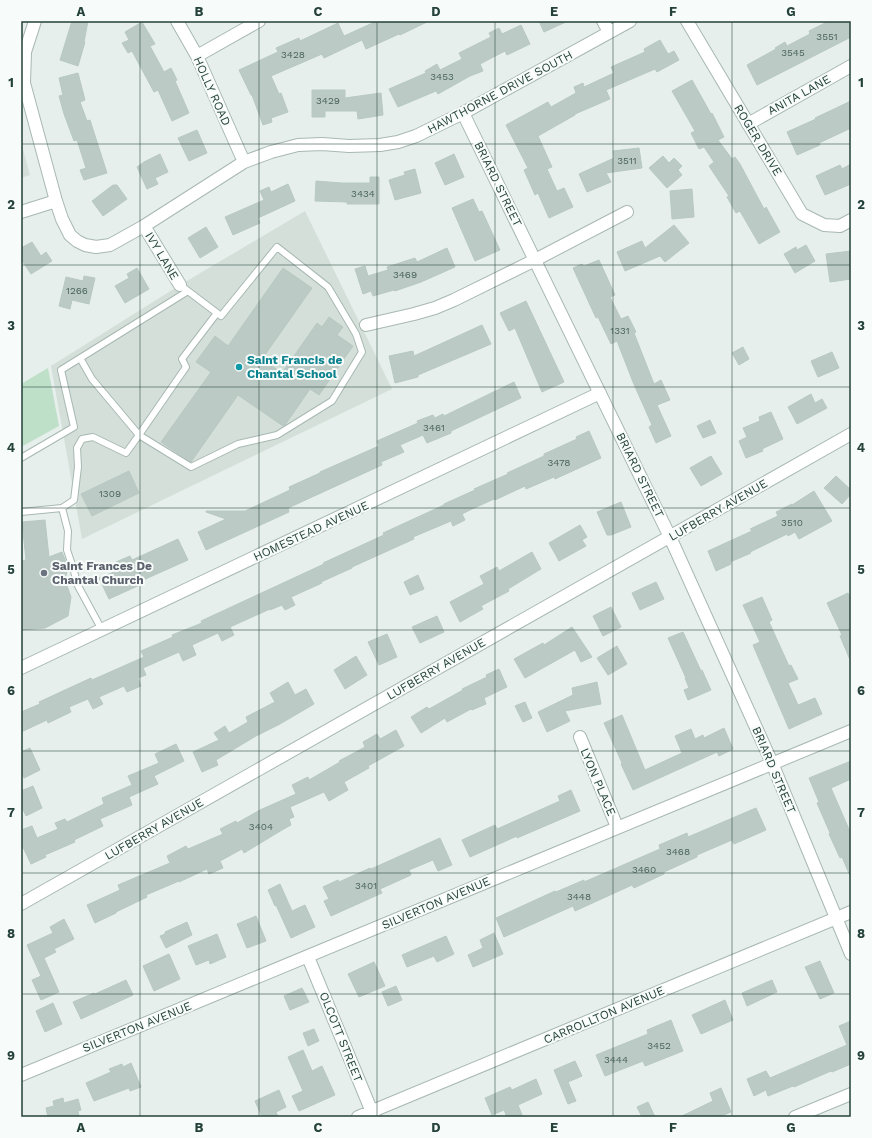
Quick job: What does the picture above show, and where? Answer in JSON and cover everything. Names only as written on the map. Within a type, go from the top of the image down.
[{"type":"street","name":"HAWTHORNE DRIVE SOUTH","points":[[35,21],[25,52],[24,83],[62,219],[70,234],[77,241],[85,245],[96,247],[110,245],[144,226],[244,162],[271,152],[298,145],[380,145],[398,142],[416,136],[463,113],[630,21]]},
{"type":"street","name":"HOLLY ROAD","points":[[177,21],[196,56],[244,162]]},
{"type":"street","points":[[196,56],[259,21]]},
{"type":"street","points":[[603,21],[609,32]]},
{"type":"street","name":"ROGER DRIVE","points":[[687,21],[802,214],[824,225],[840,226],[851,220]]},
{"type":"street","name":"ANITA LANE","points":[[748,124],[851,66]]},
{"type":"street","name":"BRIARD STREET","points":[[463,113],[670,537],[772,763],[851,954]]},
{"type":"street","points":[[21,212],[56,201]]},
{"type":"street","points":[[366,325],[414,314],[435,308],[454,300],[627,212]]},
{"type":"street","name":"IVY LANE","points":[[144,226],[184,288]]},
{"type":"street","name":"HOMESTEAD AVENUE","points":[[21,668],[600,393]]},
{"type":"street","name":"LUFBERRY AVENUE","points":[[21,904],[851,434]]},
{"type":"street","name":"SILVERTON AVENUE","points":[[21,1075],[851,731]]},
{"type":"street","name":"LYON PLACE","points":[[580,737],[617,827]]},
{"type":"street","name":"CARROLLTON AVENUE","points":[[358,1117],[373,1114],[851,912]]},
{"type":"street","name":"OLCOTT STREET","points":[[308,956],[373,1114]]},
{"type":"street","points":[[795,1117],[851,1094]]},
{"type":"lane","points":[[21,458],[74,427],[61,370],[184,288],[221,316],[277,247],[328,287],[356,334],[362,352],[332,401],[277,435],[238,444],[191,467],[139,435],[92,379],[80,358]]},
{"type":"lane","points":[[21,512],[62,508],[74,500],[78,467],[77,448],[82,439],[93,437],[126,453],[186,367],[182,359],[217,313]]},
{"type":"lane","points":[[62,508],[68,531],[67,550],[77,584],[102,630]]},
{"type":"shaded area","points":[[21,142],[30,175],[21,178]]},
{"type":"shaded area","points":[[305,211],[392,389],[82,539],[51,366],[180,285]]},
{"type":"green space","points":[[48,368],[59,426],[21,447],[21,384]]},
{"type":"building","points":[[72,21],[88,21],[85,42],[78,66],[60,60]]},
{"type":"building","points":[[377,21],[429,21],[366,49],[362,40],[324,58],[322,54],[271,76],[279,94],[281,93],[288,112],[271,118],[272,122],[263,125],[252,95],[239,70],[278,52],[276,48],[299,38],[300,41],[338,23],[344,36]]},
{"type":"building","points":[[539,21],[568,21],[544,32]]},
{"type":"building","points":[[829,21],[851,21],[851,37],[757,85],[747,65],[776,49],[775,48],[785,42],[787,46],[810,34],[809,31]]},
{"type":"building","points":[[142,22],[155,44],[150,46],[164,72],[171,68],[189,113],[172,121],[158,90],[154,92],[132,51],[128,53],[122,43],[129,40],[125,32]]},
{"type":"building","points":[[521,25],[530,44],[507,55],[505,51],[480,64],[483,71],[470,76],[438,94],[436,91],[398,107],[389,89],[426,73],[425,71],[437,64],[440,70],[462,59],[459,53],[491,37],[489,33],[499,28],[502,34]]},
{"type":"building","points":[[660,40],[668,54],[674,51],[679,60],[657,72],[655,69],[606,90],[610,99],[575,114],[538,136],[552,167],[547,169],[557,191],[564,188],[573,207],[549,218],[538,193],[535,195],[524,170],[528,168],[506,125],[548,102],[551,107],[576,93],[574,87],[583,83],[584,87],[614,73],[611,67],[645,52],[644,49]]},
{"type":"building","points":[[78,73],[85,100],[80,102],[87,121],[90,120],[107,173],[84,180],[80,170],[86,168],[77,140],[74,141],[59,96],[63,95],[59,78]]},
{"type":"building","points":[[692,80],[711,114],[712,113],[724,137],[718,140],[732,159],[735,157],[740,164],[764,209],[766,207],[780,232],[759,244],[740,211],[736,213],[727,197],[729,196],[709,166],[714,162],[704,147],[699,149],[691,133],[695,131],[672,91]]},
{"type":"building","points":[[312,90],[345,90],[345,98],[381,93],[383,115],[358,119],[357,111],[325,111],[325,117],[312,117]]},
{"type":"building","points":[[851,101],[851,128],[819,143],[820,145],[797,155],[787,132]]},
{"type":"building","points":[[197,130],[207,153],[189,161],[178,138]]},
{"type":"building","points":[[639,148],[642,168],[606,173],[611,182],[587,192],[579,174],[614,158],[613,151]]},
{"type":"building","points":[[160,154],[168,172],[155,178],[158,184],[147,189],[137,167]]},
{"type":"building","points":[[454,154],[464,177],[445,185],[435,163]]},
{"type":"building","points":[[663,156],[669,163],[674,158],[682,166],[678,170],[682,175],[667,188],[649,168]]},
{"type":"building","points":[[851,164],[851,184],[825,195],[816,176],[840,165],[842,169]]},
{"type":"building","points":[[415,169],[421,193],[395,200],[389,180],[405,175],[404,172]]},
{"type":"building","points":[[370,177],[379,177],[379,204],[347,204],[347,202],[315,201],[316,181],[370,183]]},
{"type":"building","points":[[288,184],[295,201],[258,218],[260,223],[233,235],[225,217],[264,200],[260,191],[269,187],[271,192]]},
{"type":"building","points":[[113,185],[117,185],[127,199],[103,216],[92,201]]},
{"type":"building","points":[[692,189],[694,217],[672,219],[670,191]]},
{"type":"building","points":[[473,199],[479,212],[482,211],[500,250],[475,261],[452,208]]},
{"type":"building","points":[[674,225],[689,243],[665,262],[660,256],[625,271],[617,252],[642,241],[645,248]]},
{"type":"building","points":[[206,227],[218,247],[200,258],[188,238]]},
{"type":"building","points":[[32,242],[41,256],[46,252],[52,261],[31,274],[21,259],[21,248]]},
{"type":"building","points":[[806,245],[815,261],[795,273],[784,254],[796,247],[797,250]]},
{"type":"building","points":[[447,248],[455,267],[421,282],[395,291],[373,296],[371,291],[363,294],[355,269],[365,266],[368,276],[388,270],[387,267],[415,258],[417,262]]},
{"type":"building","points":[[851,251],[851,279],[830,282],[826,254]]},
{"type":"building","points":[[599,260],[615,295],[610,297],[621,319],[628,316],[636,332],[634,333],[654,384],[661,380],[670,400],[657,405],[671,436],[656,443],[649,427],[652,425],[617,341],[611,344],[598,317],[596,318],[573,268],[582,264],[584,266]]},
{"type":"building","points":[[137,268],[149,289],[125,303],[115,286],[129,278],[127,274]]},
{"type":"building","name":"Saint Francis de Chantal School","points":[[283,268],[312,288],[262,359],[282,373],[317,323],[322,327],[329,317],[343,327],[337,335],[353,346],[319,395],[310,389],[283,426],[238,395],[191,462],[161,442],[211,372],[196,362],[215,336],[228,346]]},
{"type":"building","points":[[84,276],[95,278],[89,304],[72,300],[70,309],[59,306],[66,277],[83,281]]},
{"type":"building","points":[[526,301],[564,382],[542,392],[515,328],[509,331],[500,313]]},
{"type":"building","points":[[482,325],[491,344],[418,375],[418,377],[395,383],[389,356],[413,351],[414,356]]},
{"type":"building","points":[[743,347],[749,359],[739,365],[732,353]]},
{"type":"building","points":[[832,352],[839,368],[818,377],[811,361]]},
{"type":"building","points":[[514,382],[521,398],[451,431],[451,433],[427,443],[423,435],[400,445],[404,452],[381,462],[382,465],[288,508],[289,512],[206,550],[198,532],[226,519],[206,511],[245,511],[290,490],[289,487],[379,446],[377,441],[418,423],[417,421],[433,415],[435,418],[443,414],[444,416]]},
{"type":"building","points":[[811,394],[815,403],[822,399],[827,408],[797,424],[788,407]]},
{"type":"building","points":[[771,412],[783,439],[762,449],[763,451],[746,458],[739,441],[747,437],[743,428],[760,421],[759,417]]},
{"type":"building","points":[[710,420],[716,433],[703,438],[697,426]]},
{"type":"building","points":[[589,431],[601,458],[555,479],[554,477],[526,489],[525,486],[472,509],[462,514],[465,520],[453,526],[451,521],[413,537],[414,539],[291,597],[295,605],[285,610],[282,605],[230,627],[234,635],[222,641],[218,633],[192,645],[196,655],[183,661],[179,652],[143,668],[146,675],[138,678],[141,686],[127,692],[124,686],[99,697],[103,704],[93,709],[88,699],[69,707],[71,712],[48,723],[47,720],[21,732],[21,712],[40,704],[39,702],[91,678],[92,680],[144,657],[141,651],[173,637],[172,635],[202,623],[201,621],[384,535],[383,533],[508,474],[507,473],[544,456],[544,454],[577,439],[576,437]]},
{"type":"building","points":[[711,456],[722,474],[701,486],[690,468]]},
{"type":"building","points":[[129,471],[139,493],[92,516],[81,494]]},
{"type":"building","points":[[836,476],[851,490],[851,494],[842,504],[824,488]]},
{"type":"building","points":[[814,491],[832,521],[799,539],[795,532],[788,536],[787,534],[730,562],[731,564],[716,571],[708,551],[752,531],[750,529],[778,516],[776,512],[792,505]]},
{"type":"building","points":[[621,502],[631,527],[611,535],[607,535],[597,512]]},
{"type":"building","name":"Saint Frances De Chantal Church","points":[[45,520],[49,557],[62,552],[68,567],[65,580],[71,597],[68,616],[45,628],[21,630],[21,561],[26,560],[22,522]]},
{"type":"building","points":[[580,525],[587,537],[582,540],[586,546],[559,561],[549,543]]},
{"type":"building","points":[[178,539],[188,560],[141,581],[142,584],[109,599],[99,578],[119,570],[116,562],[130,556],[132,560]]},
{"type":"building","points":[[532,552],[541,569],[508,589],[509,591],[481,606],[483,609],[460,622],[450,602],[484,584],[480,576],[497,567],[499,571]]},
{"type":"building","points":[[418,575],[424,589],[410,595],[404,582]]},
{"type":"building","points":[[656,582],[664,599],[640,610],[632,593]]},
{"type":"building","points":[[848,593],[851,599],[851,662],[840,636],[842,635],[827,603]]},
{"type":"building","points":[[762,597],[772,620],[769,622],[789,666],[791,665],[798,679],[788,683],[798,705],[815,698],[822,714],[789,729],[753,645],[760,642],[743,605]]},
{"type":"building","points":[[611,607],[621,627],[603,636],[593,616]]},
{"type":"building","points":[[437,616],[444,632],[420,643],[412,627]]},
{"type":"building","points":[[572,627],[592,657],[581,662],[575,650],[525,678],[514,659],[543,643],[544,645]]},
{"type":"building","points":[[683,632],[711,690],[688,700],[684,690],[689,688],[686,678],[668,638]]},
{"type":"building","points":[[387,634],[397,657],[379,665],[368,642]]},
{"type":"building","points":[[617,646],[627,664],[608,675],[597,658]]},
{"type":"building","points":[[356,656],[367,675],[345,689],[334,670]]},
{"type":"building","points":[[499,669],[507,687],[484,698],[486,704],[472,710],[471,709],[447,722],[445,718],[421,733],[411,717],[427,707],[429,709],[463,690],[462,689],[487,677],[486,675]]},
{"type":"building","points":[[288,682],[295,695],[306,689],[314,704],[216,760],[218,765],[202,772],[193,752],[219,740],[214,733],[225,726],[229,733],[248,722],[246,717],[275,702],[270,693]]},
{"type":"building","points":[[597,682],[601,704],[565,711],[570,721],[547,732],[538,712],[573,695],[572,688]]},
{"type":"building","points":[[525,702],[532,718],[523,722],[515,706]]},
{"type":"building","points":[[622,715],[645,770],[682,753],[675,736],[691,729],[695,739],[703,735],[704,738],[724,728],[733,749],[719,756],[717,752],[633,790],[604,723]]},
{"type":"building","points":[[396,730],[404,746],[368,766],[369,768],[344,782],[348,790],[329,801],[324,792],[290,807],[294,817],[289,819],[291,825],[244,853],[242,849],[220,861],[223,868],[209,874],[207,869],[146,895],[147,897],[95,923],[87,905],[120,890],[118,885],[170,863],[167,856],[186,846],[188,849],[223,834],[220,829],[236,821],[237,823],[260,810],[296,794],[292,785],[308,777],[309,780],[365,747],[363,742],[377,734],[380,739]]},
{"type":"building","points":[[176,744],[184,761],[154,776],[158,784],[129,797],[132,805],[100,819],[103,826],[74,840],[75,842],[45,855],[46,857],[31,864],[21,843],[21,830],[32,826],[37,838],[58,829],[55,823],[65,819],[67,822],[104,804],[102,798],[132,785],[128,776],[159,763],[155,754]]},
{"type":"building","points":[[30,748],[40,770],[24,778],[21,771],[21,752]]},
{"type":"building","points":[[851,761],[851,779],[831,788],[851,834],[851,878],[842,857],[840,858],[829,834],[830,833],[817,803],[819,802],[809,778]]},
{"type":"building","points":[[33,786],[42,808],[26,816],[21,805],[21,791]]},
{"type":"building","points":[[571,790],[580,811],[517,838],[517,836],[470,857],[462,840],[495,825],[497,829],[560,801],[558,796]]},
{"type":"building","points":[[756,808],[766,830],[734,844],[732,840],[697,855],[697,857],[634,888],[632,885],[575,911],[573,906],[504,937],[496,918],[555,891],[556,892],[584,880],[584,882],[660,849],[659,845],[687,833],[688,837]]},
{"type":"building","points":[[440,838],[452,865],[438,871],[433,860],[409,870],[411,875],[380,889],[382,893],[331,916],[324,901],[329,899],[323,887],[338,880],[339,882],[370,868],[371,869]]},
{"type":"building","points":[[280,884],[292,911],[305,905],[315,927],[291,938],[268,890]]},
{"type":"building","points":[[256,916],[266,941],[247,948],[237,924]]},
{"type":"building","points":[[64,919],[74,939],[54,949],[56,952],[44,958],[59,992],[41,1000],[32,980],[41,976],[27,945],[53,933],[50,927]]},
{"type":"building","points":[[187,922],[192,935],[166,948],[160,936],[165,934],[165,932]]},
{"type":"building","points":[[494,933],[503,954],[473,967],[468,955],[483,948],[480,940]]},
{"type":"building","points":[[217,934],[226,957],[210,964],[209,960],[196,965],[188,946]]},
{"type":"building","points":[[446,936],[454,954],[437,962],[434,956],[407,967],[402,955]]},
{"type":"building","points":[[169,954],[180,979],[154,991],[143,966]]},
{"type":"building","points":[[820,961],[834,993],[820,999],[805,967]]},
{"type":"building","points":[[374,962],[385,986],[359,997],[348,974]]},
{"type":"building","points":[[126,980],[133,995],[81,1019],[73,1002]]},
{"type":"building","points":[[772,980],[777,992],[747,1006],[742,993]]},
{"type":"building","points":[[396,986],[402,1000],[388,1006],[382,992]]},
{"type":"building","points":[[302,988],[309,1002],[290,1010],[284,996]]},
{"type":"building","points":[[725,1000],[733,1020],[701,1034],[692,1015]]},
{"type":"building","points":[[53,1003],[62,1024],[45,1032],[36,1011]]},
{"type":"building","points":[[671,1020],[683,1051],[645,1066],[643,1061],[605,1076],[596,1055],[648,1034],[647,1030]]},
{"type":"building","points":[[851,1021],[851,1064],[768,1096],[766,1090],[754,1096],[747,1079],[766,1071],[770,1078],[847,1045],[839,1026]]},
{"type":"building","points":[[314,1029],[319,1041],[308,1046],[303,1033]]},
{"type":"building","points":[[303,1050],[312,1071],[322,1066],[335,1095],[299,1111],[292,1096],[303,1091],[288,1057]]},
{"type":"building","points":[[575,1061],[582,1076],[568,1082],[576,1101],[568,1104],[554,1070]]},
{"type":"building","points":[[131,1063],[141,1087],[130,1091],[129,1088],[94,1101],[86,1083],[111,1072],[109,1069],[122,1064],[123,1067]]},
{"type":"building","points":[[536,1079],[542,1094],[518,1105],[522,1115],[517,1117],[507,1117],[504,1110],[492,1115],[485,1098],[510,1087],[512,1090]]},
{"type":"building","points":[[721,1088],[731,1112],[719,1117],[680,1117],[713,1101],[710,1093]]},
{"type":"building","points":[[279,1090],[286,1107],[276,1112],[278,1117],[262,1117],[255,1101]]},
{"type":"building","points":[[63,1098],[64,1103],[78,1099],[81,1110],[78,1111],[79,1117],[48,1117],[46,1108],[54,1106],[53,1101]]},
{"type":"building","points":[[648,1102],[655,1117],[642,1117],[637,1107]]},
{"type":"place","name":"Saint Francis de Chantal School","points":[[239,367]]},
{"type":"place","name":"Saint Frances De Chantal Church","points":[[44,573]]}]
